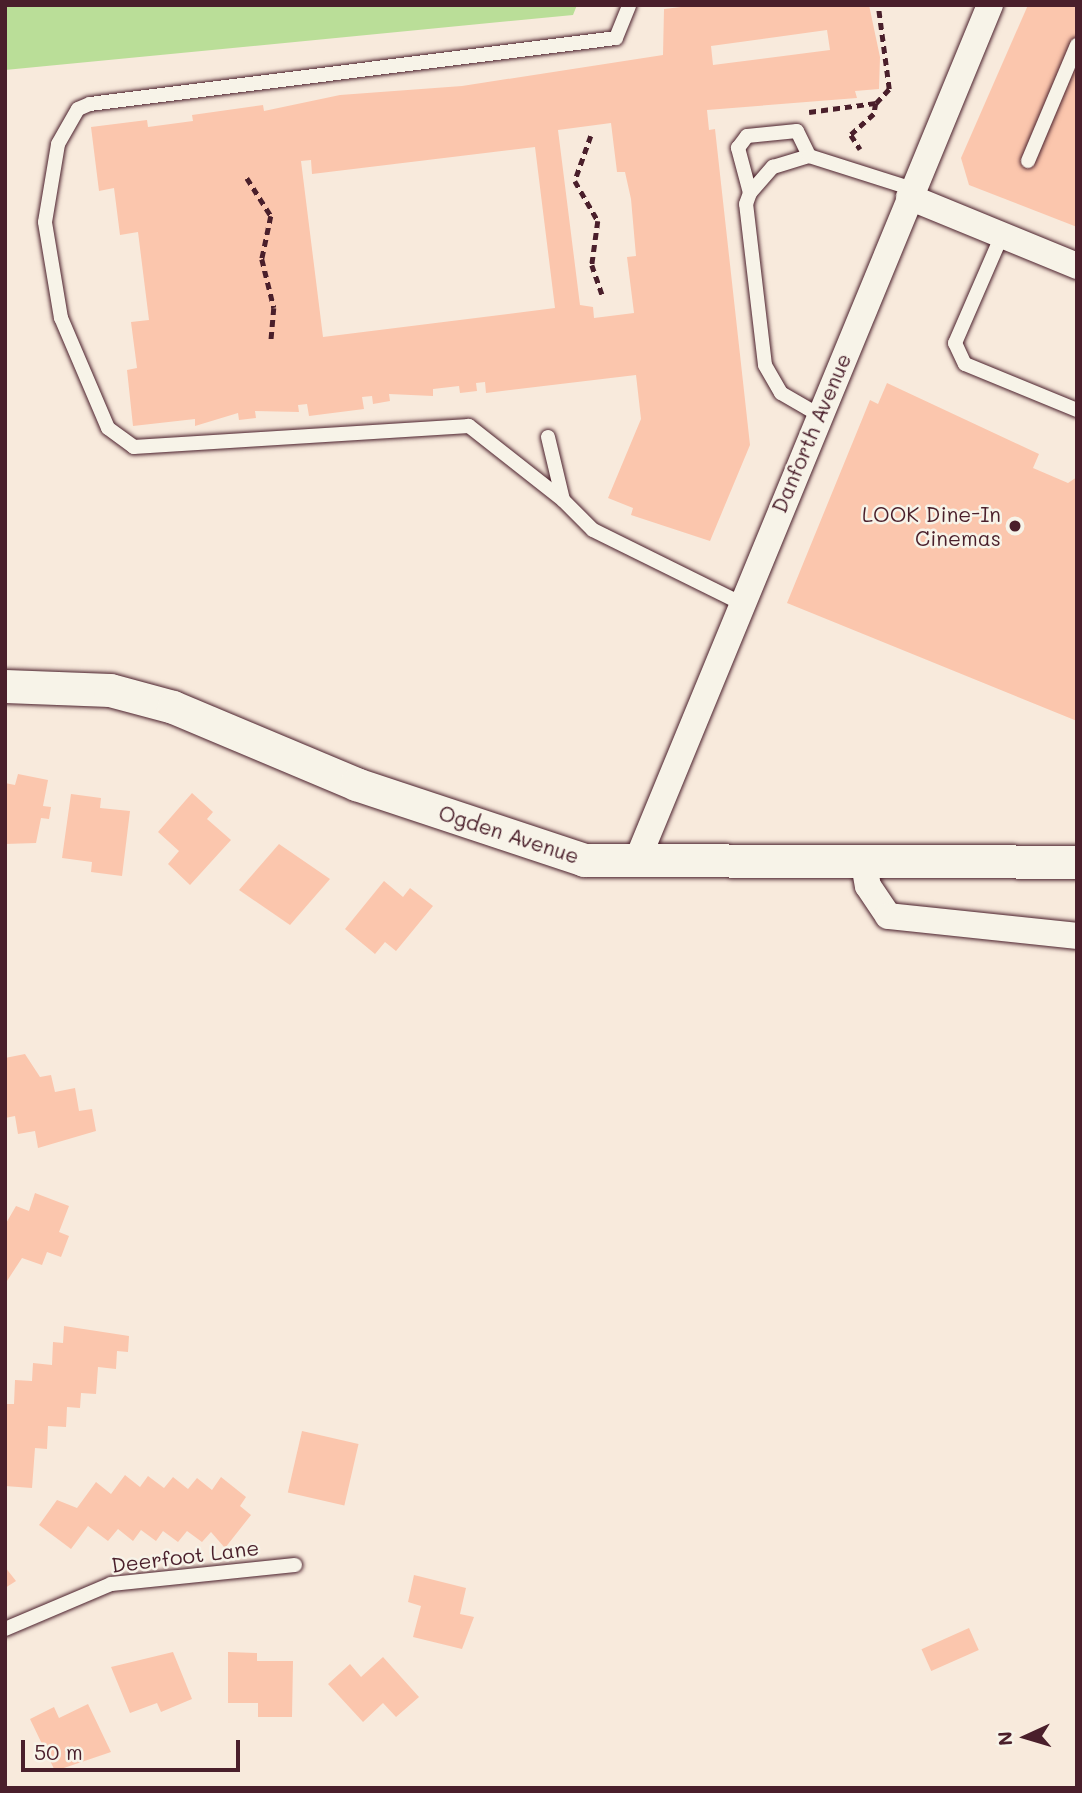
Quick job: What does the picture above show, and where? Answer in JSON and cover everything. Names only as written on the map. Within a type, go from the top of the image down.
[{"type":"street","name":"Danforth Avenue","points":[[636,863],[741,603],[990,5]]},
{"type":"street","points":[[911,193],[1077,266]]},
{"type":"street","name":"Ogden Avenue","points":[[5,686],[110,690],[173,707],[356,784],[584,860],[636,863],[864,864],[1077,862]]},
{"type":"street","points":[[864,864],[868,886],[888,916],[1077,936]]},
{"type":"lane","points":[[629,5],[617,38],[90,104],[78,109],[58,144],[45,222],[61,318],[108,428],[134,447],[469,426],[563,500],[593,530],[741,603]]},
{"type":"lane","points":[[1028,161],[1077,46]]},
{"type":"lane","points":[[809,156],[797,131],[747,136],[738,148],[750,193],[750,234],[757,305],[769,380],[819,415]]},
{"type":"lane","points":[[750,193],[773,167],[809,156],[911,193]]},
{"type":"lane","points":[[1002,235],[955,343],[965,364],[1077,410]]},
{"type":"lane","points":[[548,438],[563,500]]},
{"type":"lane","name":"Deerfoot Lane","points":[[5,1629],[111,1584],[295,1564]]},
{"type":"path","points":[[876,103],[888,89],[878,5]]},
{"type":"path","points":[[591,136],[575,181],[598,221],[592,265],[602,294]]},
{"type":"path","points":[[247,178],[271,216],[262,258],[274,308],[271,341]]},
{"type":"green space","points":[[5,5],[577,5],[573,15],[5,70]]},
{"type":"building","points":[[698,5],[869,5],[880,57],[879,89],[855,91],[857,98],[707,110],[709,130],[715,129],[750,445],[710,541],[631,515],[633,508],[608,498],[641,419],[636,375],[486,393],[485,382],[476,383],[477,391],[460,393],[459,386],[433,389],[433,396],[389,394],[390,401],[373,404],[372,396],[362,397],[364,409],[309,416],[307,404],[298,405],[299,412],[255,411],[256,418],[239,420],[238,413],[195,426],[195,419],[133,426],[127,370],[137,368],[131,322],[149,320],[138,232],[120,235],[114,188],[99,191],[91,127],[147,120],[148,127],[193,121],[192,115],[263,105],[264,111],[340,95],[462,86],[663,55],[664,9]],"holes":[[[827,30],[830,50],[713,65],[711,46]],[[611,123],[617,172],[625,172],[631,199],[636,256],[627,257],[634,313],[594,318],[593,307],[580,305],[558,130]],[[535,147],[555,308],[323,337],[301,161],[311,160],[312,174]]]},
{"type":"building","points":[[1028,5],[1077,5],[1077,227],[969,185],[961,158]]},
{"type":"building","points":[[887,383],[1039,454],[1033,468],[1068,483],[1077,477],[1077,721],[787,603],[870,400],[878,404]]},
{"type":"building","points":[[18,774],[48,780],[43,806],[51,807],[49,819],[41,818],[36,843],[5,844],[5,783],[15,785]]},
{"type":"building","points":[[192,793],[213,812],[207,819],[231,840],[190,885],[168,864],[179,851],[158,832]]},
{"type":"building","points":[[71,794],[101,798],[100,808],[130,811],[122,876],[91,872],[92,862],[62,858]]},
{"type":"building","points":[[279,844],[330,879],[290,925],[239,890]]},
{"type":"building","points":[[384,881],[403,897],[410,888],[433,906],[396,951],[385,942],[375,954],[345,929]]},
{"type":"building","points":[[25,1054],[40,1077],[51,1075],[55,1092],[75,1088],[79,1111],[92,1109],[96,1131],[38,1148],[35,1131],[18,1134],[15,1116],[5,1118],[5,1058]]},
{"type":"building","points":[[35,1193],[69,1206],[59,1232],[69,1236],[61,1257],[47,1252],[42,1265],[22,1258],[5,1284],[5,1225],[16,1206],[29,1211]]},
{"type":"building","points":[[64,1326],[129,1336],[128,1352],[117,1351],[116,1369],[98,1367],[96,1394],[81,1393],[80,1408],[67,1407],[66,1427],[48,1426],[47,1449],[35,1448],[32,1488],[5,1486],[7,1404],[14,1404],[15,1380],[32,1381],[33,1363],[52,1365],[53,1342],[63,1343]]},
{"type":"building","points":[[302,1431],[359,1444],[344,1505],[288,1492]]},
{"type":"building","points":[[125,1475],[140,1487],[148,1476],[164,1488],[173,1477],[188,1489],[197,1478],[212,1490],[221,1477],[246,1497],[240,1506],[251,1515],[225,1548],[211,1532],[202,1542],[187,1531],[178,1542],[163,1531],[156,1541],[141,1530],[133,1541],[118,1529],[108,1541],[88,1526],[71,1549],[39,1525],[57,1500],[77,1508],[96,1482],[111,1494]]},
{"type":"building","points":[[5,1567],[16,1581],[5,1588]]},
{"type":"building","points":[[414,1575],[466,1588],[460,1614],[474,1617],[462,1649],[413,1637],[421,1606],[408,1602]]},
{"type":"building","points":[[969,1628],[979,1650],[931,1671],[921,1649]]},
{"type":"building","points":[[173,1652],[192,1699],[161,1712],[157,1703],[130,1713],[111,1667]]},
{"type":"building","points":[[228,1652],[257,1653],[257,1661],[293,1661],[292,1717],[258,1717],[258,1703],[228,1703]]},
{"type":"building","points":[[383,1657],[419,1697],[396,1717],[383,1703],[363,1722],[328,1684],[350,1664],[361,1677]]},
{"type":"building","points":[[88,1704],[111,1752],[55,1771],[30,1719],[54,1707],[59,1718]]},
{"type":"place","name":"LOOK Dine-In Cinemas","points":[[1015,526]]}]
